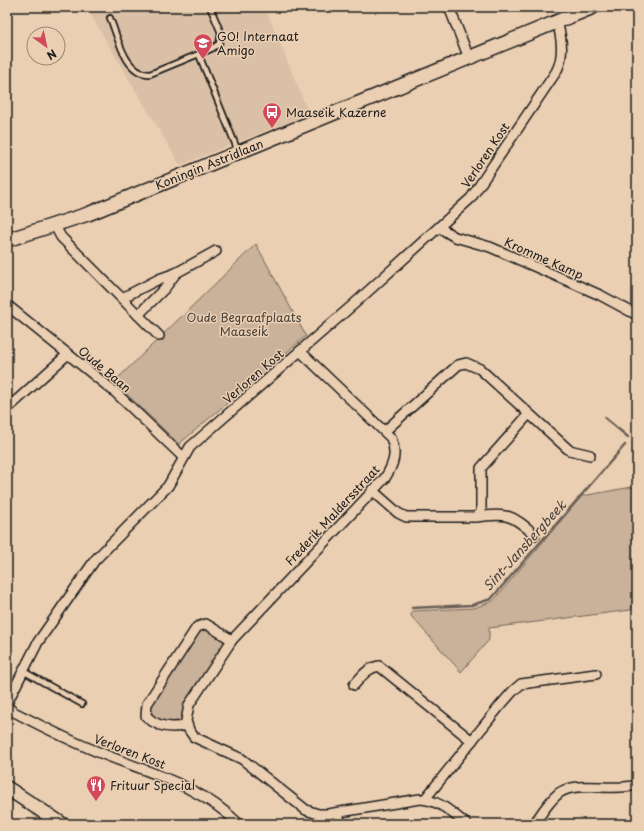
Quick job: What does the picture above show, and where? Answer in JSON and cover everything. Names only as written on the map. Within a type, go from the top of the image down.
[{"type":"main road","name":"Koningin Astridlaan","points":[[7,240],[54,226],[469,58],[588,8]]},
{"type":"main road","points":[[7,788],[62,824]]},
{"type":"street","points":[[450,7],[469,58]]},
{"type":"street","name":"Verloren Kost","points":[[7,703],[38,642],[95,560],[168,486],[190,447],[440,228],[471,198],[561,63],[562,52],[557,22]]},
{"type":"street","points":[[54,226],[61,237],[159,336]]},
{"type":"street","name":"Kromme Kamp","points":[[440,228],[455,237],[490,247],[600,295],[637,315]]},
{"type":"street","points":[[122,298],[159,279],[176,273],[216,251]]},
{"type":"street","points":[[138,315],[165,288],[176,273]]},
{"type":"street","name":"Oude Baan","points":[[7,305],[115,392],[183,457]]},
{"type":"street","name":"Frederik Maldersstraat","points":[[187,725],[186,714],[189,705],[232,640],[372,490],[385,478],[392,466],[395,448],[391,438],[300,351]]},
{"type":"street","points":[[7,410],[68,354]]},
{"type":"street","points":[[385,431],[458,365],[466,364],[480,369],[569,450],[590,455]]},
{"type":"street","points":[[475,517],[480,513],[481,468],[528,414]]},
{"type":"street","points":[[372,490],[398,513],[406,517],[475,517],[497,514],[518,519],[535,536]]},
{"type":"street","points":[[232,640],[211,625],[206,624],[197,627],[147,704],[146,716],[150,721],[172,729],[187,725],[194,737],[242,759],[306,810],[318,814],[338,813],[425,799],[439,803],[466,824]]},
{"type":"street","points":[[354,685],[366,671],[373,667],[379,666],[472,741]]},
{"type":"street","points":[[425,799],[513,691],[522,684],[596,674]]},
{"type":"street","name":"Verloren Kost","points":[[7,706],[12,711],[92,750],[183,784],[213,801],[240,824]]},
{"type":"street","points":[[534,824],[555,798],[566,789],[576,786],[625,789],[637,785]]},
{"type":"street","points":[[338,813],[341,824]]},
{"type":"lane","points":[[110,18],[129,64],[141,74],[156,73],[199,55],[216,46],[221,41],[220,33],[210,7]]},
{"type":"lane","points":[[199,55],[238,152]]},
{"type":"lane","points":[[23,671],[82,704]]},
{"type":"shaded area","name":"GO! Internaat Amigo","points":[[86,7],[265,7],[309,114],[180,165]]},
{"type":"green space","name":"Oude Begraafplaats Maaseik","points":[[256,244],[306,336],[179,444],[114,382]]},
{"type":"green space","points":[[632,487],[637,491],[637,588],[631,610],[489,628],[489,640],[461,672],[411,616],[412,611],[474,608],[493,601],[582,496]]},
{"type":"green space","points":[[204,628],[224,640],[224,644],[215,660],[189,697],[184,707],[181,721],[174,725],[162,722],[149,713],[151,704],[200,631]]},
{"type":"waterway","name":"Sint-Jansbergbeek","points":[[605,418],[628,437]]},
{"type":"waterway","name":"Sint-Jansbergbeek","points":[[412,608],[472,605],[491,599],[625,445]]},
{"type":"place","name":"GO! Internaat Amigo","points":[[203,60]]},
{"type":"place","name":"Maaseik Kazerne","points":[[272,129]]},
{"type":"place","name":"Frituur Special","points":[[96,802]]}]
